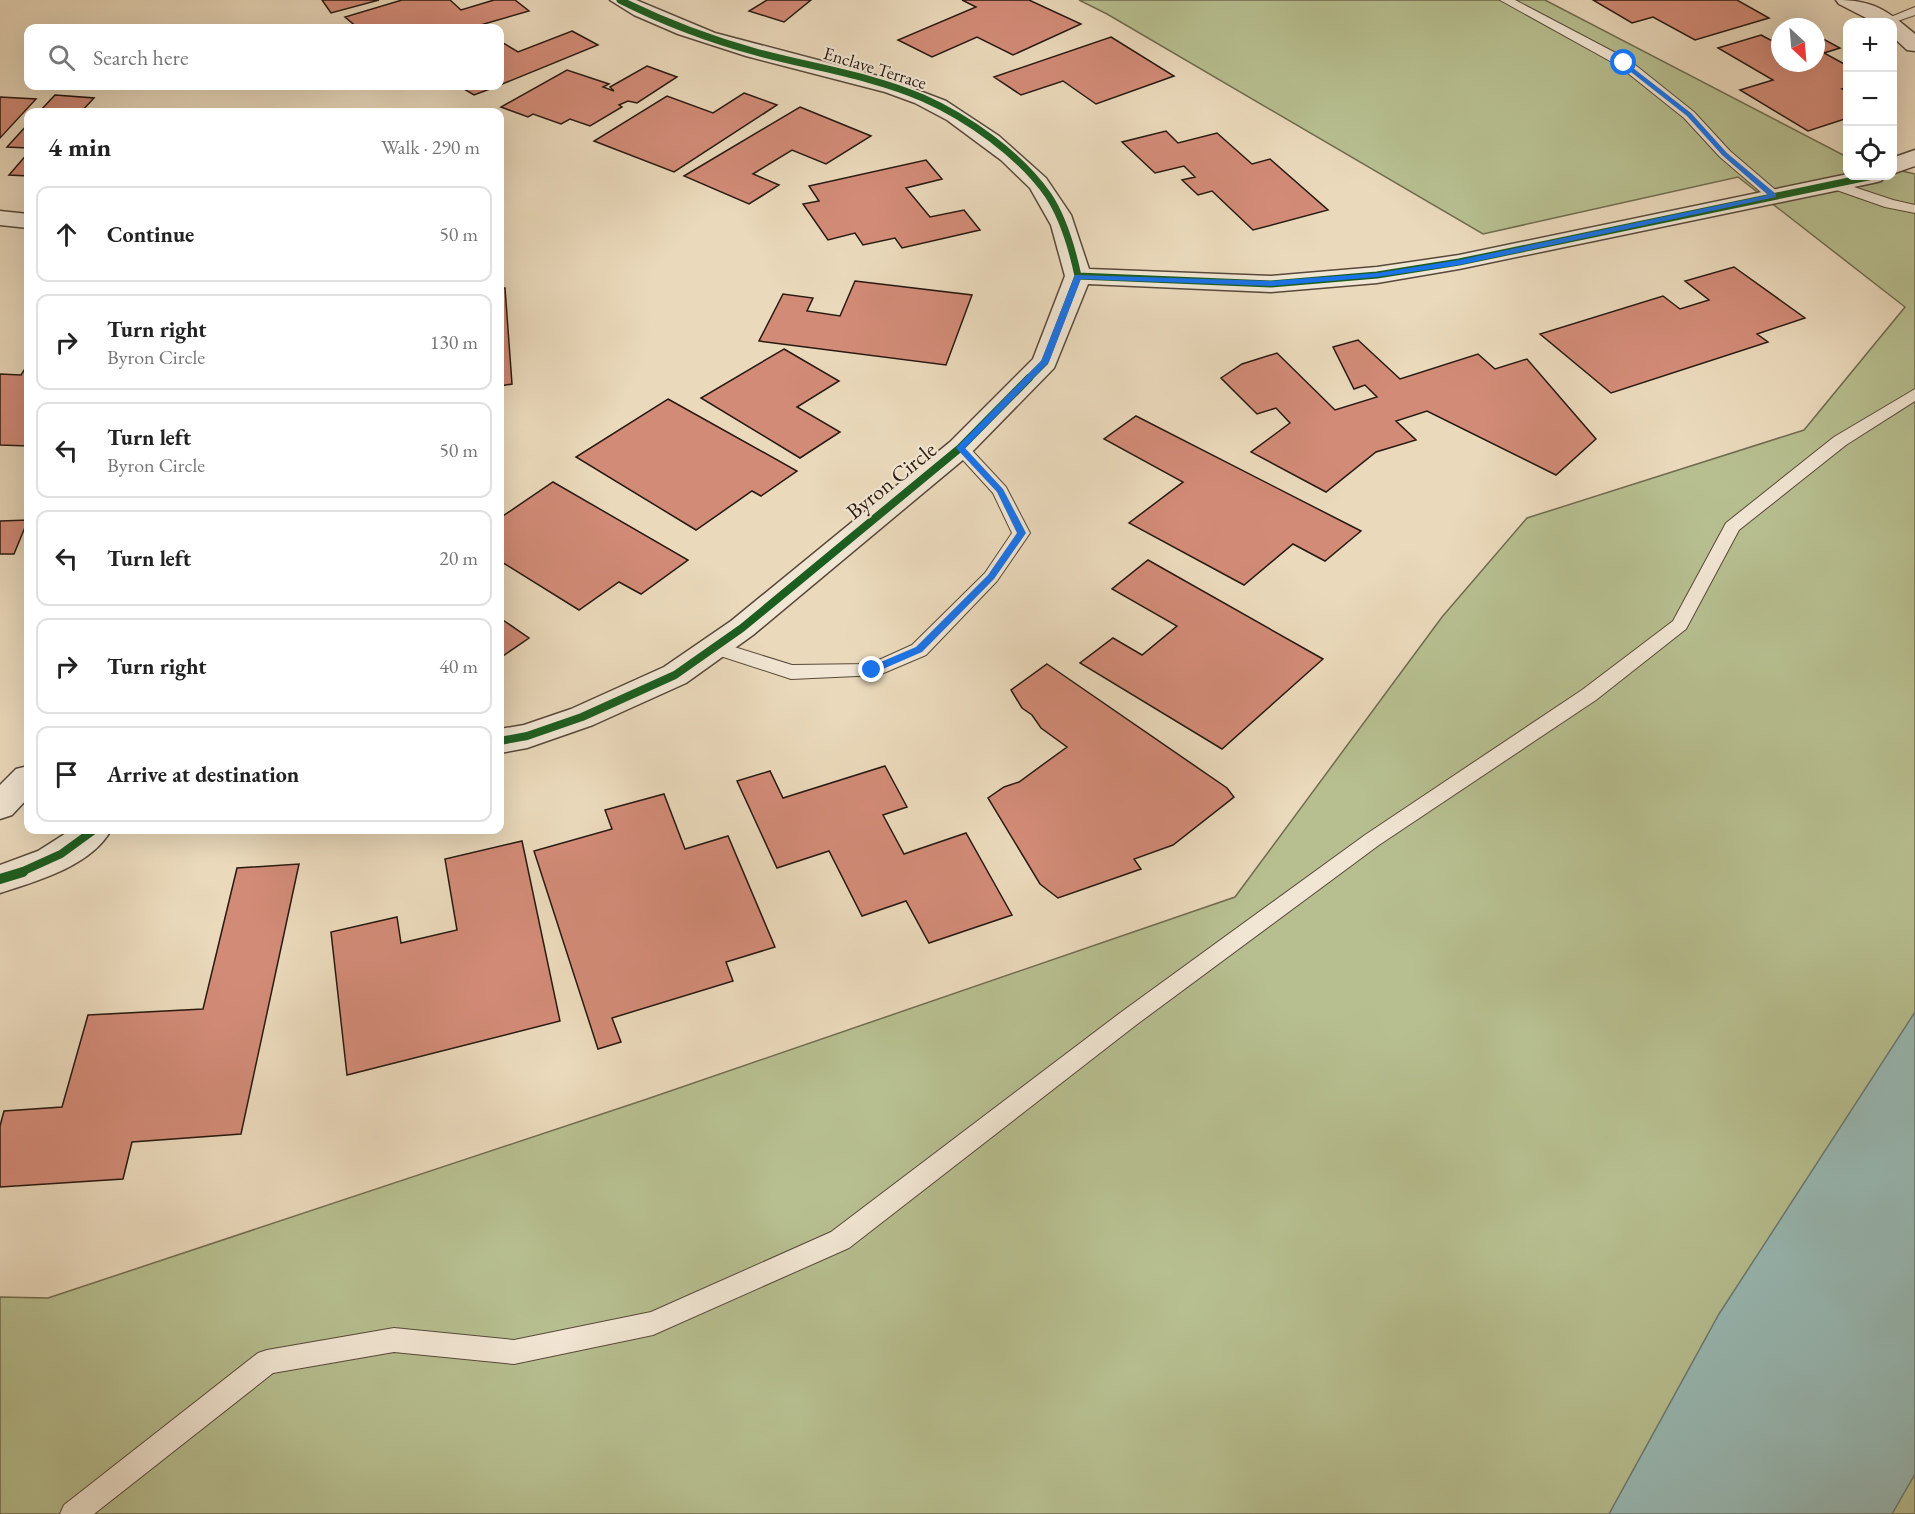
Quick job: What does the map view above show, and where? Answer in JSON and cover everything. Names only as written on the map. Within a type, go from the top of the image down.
[{"type":"street","name":"Enclave Terrace","points":[[620,0],[636,9],[715,39],[866,79],[924,99],[973,127],[1008,154],[1047,195],[1071,243],[1078,276]]},
{"type":"street","points":[[1846,0],[1880,18]]},
{"type":"street","points":[[1897,29],[1915,45]]},
{"type":"street","points":[[1897,165],[1915,157]]},
{"type":"street","points":[[1078,276],[1271,284],[1377,275],[1459,262],[1853,180]]},
{"type":"street","points":[[0,219],[24,221]]},
{"type":"street","name":"Byron Circle","points":[[504,740],[527,736],[582,717],[675,675],[742,628],[960,448],[1045,362],[1078,276]]},
{"type":"street","points":[[0,806],[24,782]]},
{"type":"street","points":[[0,879],[37,868],[68,850],[89,834]]},
{"type":"lane","points":[[1506,0],[1624,63],[1689,115],[1725,154],[1774,196]]},
{"type":"lane","points":[[1897,20],[1915,11]]},
{"type":"lane","points":[[1833,184],[1890,204],[1915,209]]},
{"type":"lane","points":[[73,1514],[267,1362],[394,1340],[514,1352],[653,1323],[840,1240],[1128,1019],[1362,847],[1589,695],[1680,625],[1732,527],[1840,441],[1915,394]]},
{"type":"lane","points":[[715,647],[791,672],[872,670],[919,650],[991,577],[1021,533],[1000,491],[960,448]]},
{"type":"green space","points":[[1079,0],[1545,0],[1843,155],[1843,180],[1897,180],[1897,170],[1915,174],[1915,1514],[0,1514],[0,1297],[48,1298],[647,1099],[1235,897],[1442,617],[1527,518],[1804,430],[1905,307],[1738,177],[1483,234],[1107,14]]},
{"type":"water","points":[[1915,1012],[1915,1474],[1892,1514],[1609,1514],[1719,1314]]},
{"type":"building","points":[[322,0],[379,0],[331,13]]},
{"type":"building","points":[[402,0],[450,0],[461,10],[494,0],[515,0],[529,11],[484,24],[353,24],[345,17]]},
{"type":"building","points":[[767,0],[811,0],[784,22],[749,11]]},
{"type":"building","points":[[962,0],[1029,0],[1081,24],[1013,55],[977,37],[932,57],[898,40],[976,7]]},
{"type":"building","points":[[1593,0],[1737,0],[1769,18],[1695,40],[1653,17],[1632,23]]},
{"type":"building","points":[[572,31],[598,45],[504,83],[504,43],[518,52]]},
{"type":"building","points":[[1761,35],[1771,40],[1771,72],[1825,72],[1825,54],[1843,63],[1843,120],[1808,131],[1740,90],[1773,80],[1718,48]]},
{"type":"building","points":[[1111,37],[1174,76],[1096,104],[1063,81],[1021,95],[994,77]]},
{"type":"building","points":[[1825,40],[1840,48],[1825,53]]},
{"type":"building","points":[[647,66],[677,77],[637,103],[628,101],[619,105],[622,107],[590,126],[570,119],[561,124],[533,114],[528,117],[501,107],[567,70],[609,84],[603,87],[614,91],[610,87]]},
{"type":"building","points":[[466,90],[487,90],[474,95]]},
{"type":"building","points":[[744,93],[777,105],[674,172],[594,141],[667,96],[713,113]]},
{"type":"building","points":[[55,95],[94,98],[85,108],[43,108]]},
{"type":"building","points":[[0,97],[36,99],[28,108],[24,108],[24,112],[0,138]]},
{"type":"building","points":[[800,107],[871,136],[826,164],[792,150],[753,174],[779,185],[749,204],[684,176]]},
{"type":"building","points":[[24,128],[24,148],[7,147]]},
{"type":"building","points":[[1166,131],[1178,143],[1217,133],[1252,164],[1270,159],[1328,210],[1253,230],[1212,191],[1198,195],[1182,180],[1195,177],[1184,166],[1155,173],[1122,142]]},
{"type":"building","points":[[24,158],[24,176],[9,175]]},
{"type":"building","points":[[926,160],[942,179],[906,188],[930,217],[964,210],[980,230],[902,248],[895,238],[863,245],[855,233],[828,240],[803,204],[819,201],[809,186]]},
{"type":"building","points":[[1734,267],[1805,318],[1757,334],[1768,342],[1611,393],[1540,334],[1663,296],[1680,309],[1709,300],[1685,281]]},
{"type":"building","points":[[855,281],[972,295],[946,365],[759,341],[783,294],[813,298],[807,311],[840,316]]},
{"type":"building","points":[[504,288],[505,288],[512,384],[504,385]]},
{"type":"building","points":[[1358,340],[1400,379],[1478,354],[1495,369],[1527,359],[1596,439],[1556,475],[1427,411],[1396,421],[1416,440],[1376,452],[1326,492],[1251,452],[1290,423],[1276,408],[1257,414],[1221,378],[1242,364],[1277,353],[1335,410],[1377,397],[1365,385],[1354,389],[1333,347]]},
{"type":"building","points":[[784,349],[839,381],[797,407],[840,432],[800,458],[701,398]]},
{"type":"building","points":[[24,370],[24,446],[0,445],[0,374],[21,375]]},
{"type":"building","points":[[668,399],[797,471],[761,496],[752,491],[696,530],[576,457]]},
{"type":"building","points":[[1136,416],[1361,531],[1325,561],[1293,544],[1244,585],[1129,523],[1183,482],[1104,439]]},
{"type":"building","points":[[553,482],[688,560],[641,594],[619,582],[579,610],[504,563],[504,515]]},
{"type":"building","points":[[24,520],[24,530],[14,554],[0,554],[0,521]]},
{"type":"building","points":[[1148,560],[1323,659],[1222,749],[1080,663],[1113,638],[1142,655],[1177,626],[1112,589]]},
{"type":"building","points":[[504,621],[529,638],[504,655]]},
{"type":"building","points":[[1047,664],[1227,788],[1234,797],[1173,845],[1134,859],[1141,869],[1058,898],[1040,884],[988,798],[1004,787],[1019,782],[1067,747],[1041,728],[1032,715],[1022,708],[1011,690]]},
{"type":"building","points":[[885,766],[907,807],[883,815],[904,854],[966,833],[1012,915],[929,943],[906,901],[862,916],[829,851],[777,868],[737,781],[770,771],[783,798]]},
{"type":"building","points":[[664,794],[685,849],[728,836],[775,947],[726,962],[733,981],[612,1018],[621,1042],[598,1049],[534,851],[612,829],[605,810]]},
{"type":"building","points":[[522,841],[560,1021],[347,1075],[331,932],[397,917],[401,943],[457,930],[445,859]]},
{"type":"building","points":[[299,864],[241,1134],[132,1142],[123,1179],[0,1187],[0,1126],[4,1111],[62,1107],[88,1015],[203,1009],[237,868]]},
{"type":"cycle path","points":[[620,0],[641,11],[708,37],[908,92],[955,115],[1009,155],[1025,169],[1048,196],[1063,225],[1078,276]]},
{"type":"cycle path","points":[[1078,276],[1271,284],[1377,275],[1459,262],[1854,180]]},
{"type":"cycle path","points":[[504,740],[527,736],[582,717],[675,675],[742,628],[960,448],[1045,362],[1078,276]]},
{"type":"cycle path","points":[[0,879],[50,860],[89,834]]},
{"type":"route","points":[[872,670],[919,650],[991,577],[1021,533],[1000,491],[960,448],[1045,362],[1078,276],[1150,281],[1271,284],[1377,275],[1459,262],[1774,196],[1725,154],[1689,115],[1624,63]]}]
